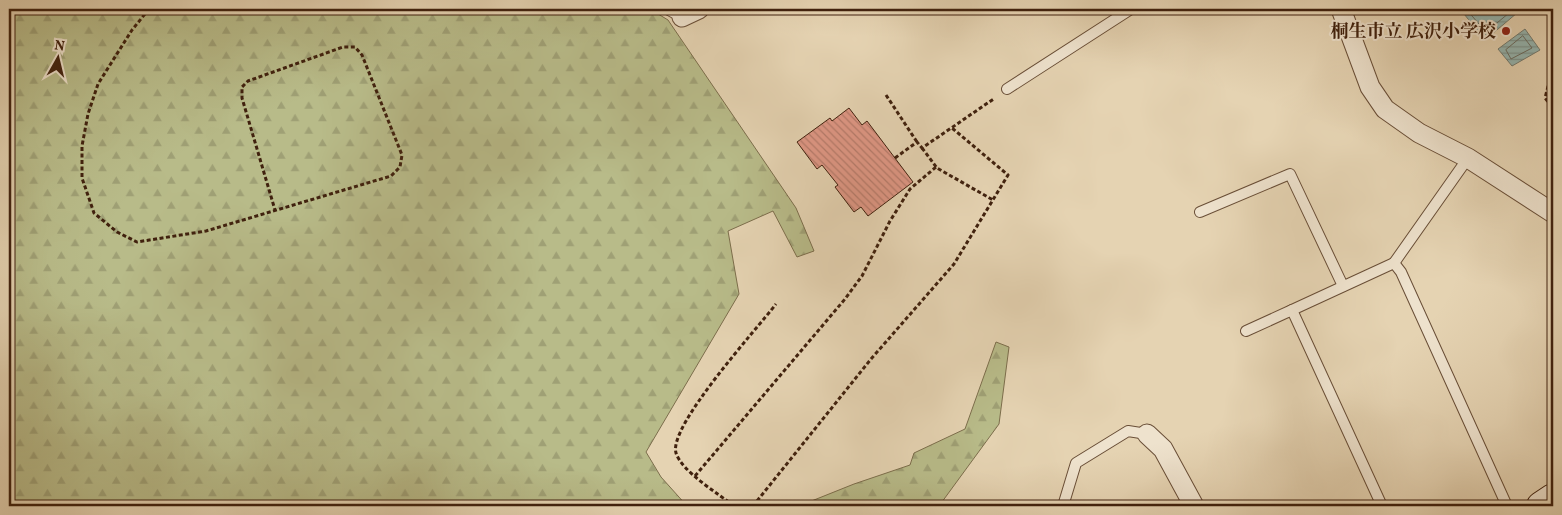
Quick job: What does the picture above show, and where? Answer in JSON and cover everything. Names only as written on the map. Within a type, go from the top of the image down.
[{"type":"main road","points":[[1541,506],[1553,498]]},
{"type":"street","points":[[1341,9],[1370,87],[1385,109],[1420,133],[1468,158],[1553,213]]},
{"type":"street","points":[[1147,434],[1163,449],[1194,506]]},
{"type":"lane","points":[[1007,89],[1130,9]]},
{"type":"lane","points":[[1246,331],[1394,263],[1468,158]]},
{"type":"lane","points":[[1200,212],[1290,174],[1343,286]]},
{"type":"lane","points":[[1394,263],[1401,272],[1507,506]]},
{"type":"lane","points":[[1292,310],[1382,506]]},
{"type":"lane","points":[[1063,506],[1076,463],[1128,432],[1147,434]]},
{"type":"path","points":[[149,9],[132,30],[98,84],[88,114],[82,146],[82,178],[94,213],[117,232],[137,242],[206,231],[391,176],[400,167],[402,155],[362,55],[355,47],[343,47],[248,81],[242,87],[242,98],[274,210]]},
{"type":"path","points":[[1553,67],[1545,98],[1553,108]]},
{"type":"path","points":[[886,96],[936,167],[993,200]]},
{"type":"path","points":[[922,148],[991,101]]},
{"type":"path","points":[[753,506],[872,359],[954,264],[1008,175],[952,128]]},
{"type":"path","points":[[895,158],[917,142]]},
{"type":"path","points":[[695,476],[845,299],[862,276],[890,221],[910,189],[936,167]]},
{"type":"path","points":[[734,506],[695,476],[677,456],[675,440],[693,407],[776,304]]},
{"type":"green space","points":[[9,9],[650,9],[668,20],[796,208],[814,251],[797,257],[773,211],[728,231],[739,294],[646,452],[661,477],[687,506],[9,506]]},
{"type":"green space","points":[[996,342],[1009,347],[999,424],[939,506],[799,506],[854,484],[910,465],[914,453],[965,429]]},
{"type":"water","points":[[1460,9],[1514,9],[1517,13],[1485,40]]},
{"type":"water","points":[[1525,29],[1540,50],[1512,66],[1498,49]]},
{"type":"building","points":[[849,108],[862,125],[867,121],[913,182],[868,216],[861,207],[854,212],[835,187],[838,185],[822,165],[817,169],[797,142],[830,118],[832,121]]},
{"type":"place","name":"桐生市立 広沢小学校","points":[[1506,31]]}]
